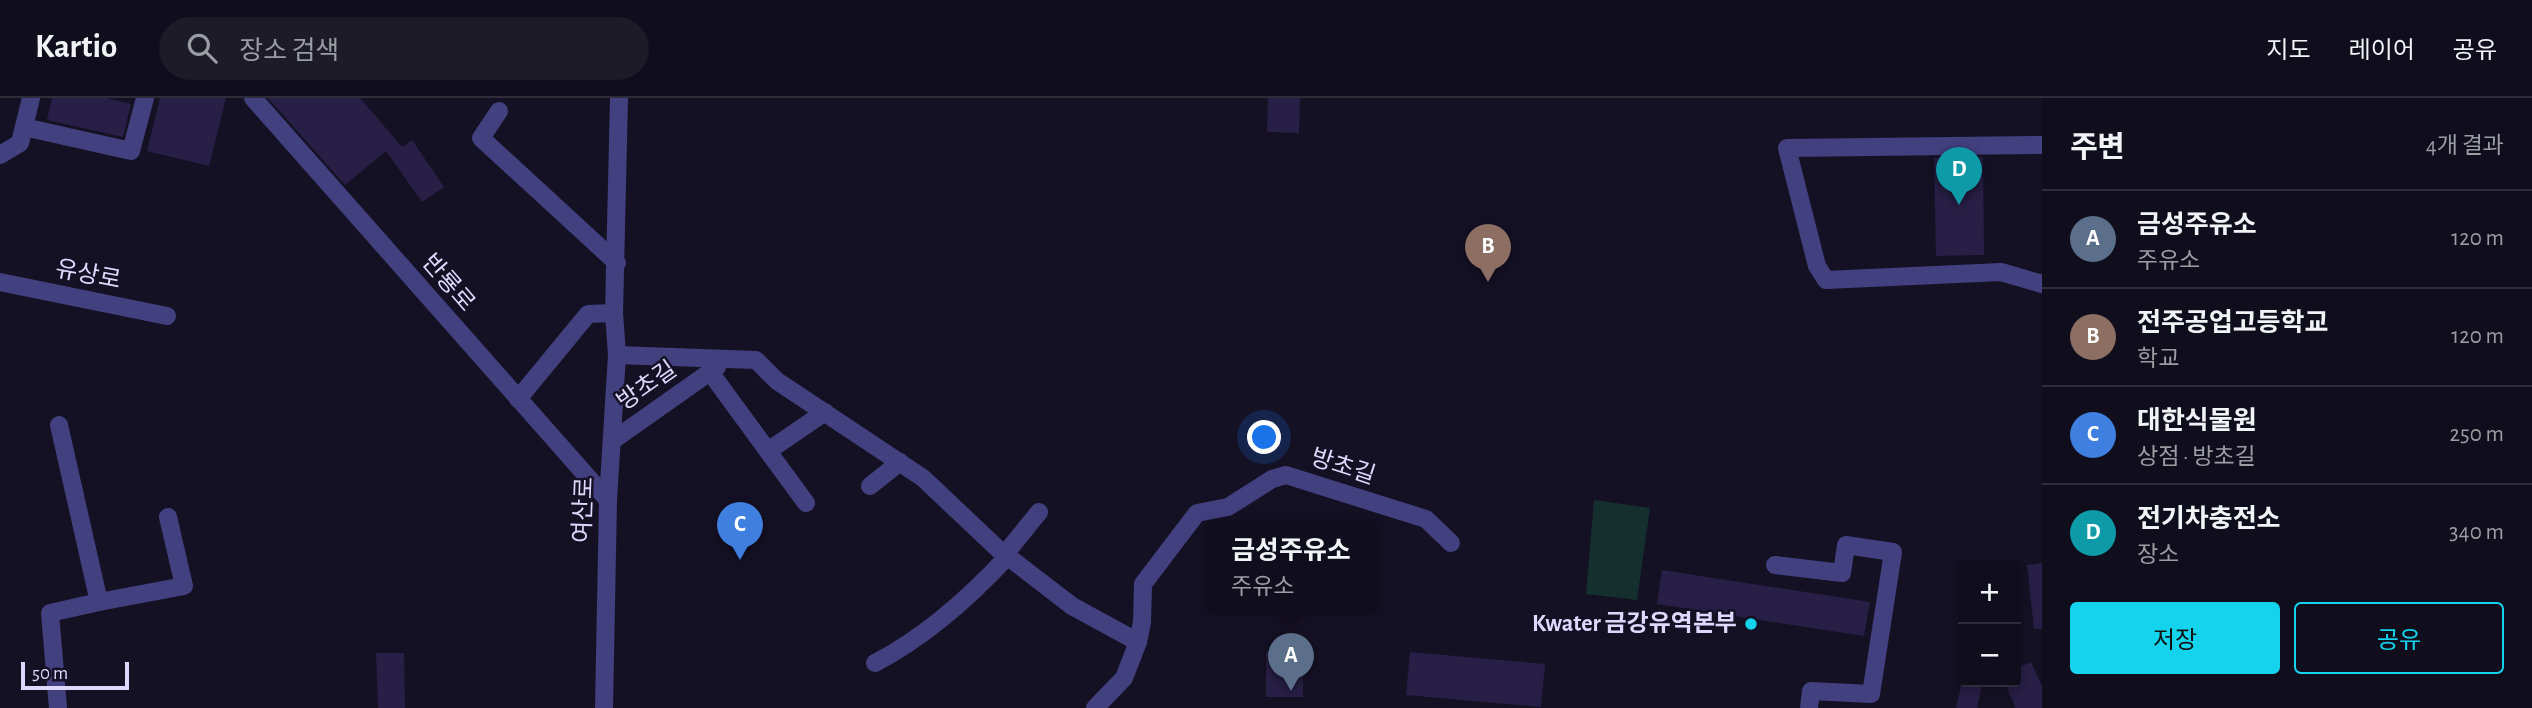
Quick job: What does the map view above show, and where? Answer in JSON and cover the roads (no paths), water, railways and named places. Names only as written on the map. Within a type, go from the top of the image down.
[{"type":"street","points":[[0,155],[20,143],[31,98]]},
{"type":"street","points":[[24,127],[131,151],[145,98]]},
{"type":"street","name":"반룡로","points":[[253,98],[608,500]]},
{"type":"street","name":"여산로","points":[[604,708],[608,500],[617,355],[614,313],[619,98]]},
{"type":"street","points":[[499,111],[481,138],[617,263]]},
{"type":"street","points":[[2042,145],[1787,148],[1817,266],[1826,280],[2001,272],[2042,285]]},
{"type":"street","name":"유상로","points":[[0,282],[167,316]]},
{"type":"street","points":[[518,399],[588,314],[614,313]]},
{"type":"street","name":"방초길","points":[[617,355],[757,360],[777,381],[923,478],[1006,555],[1072,606],[1138,642]]},
{"type":"street","name":"방초길","points":[[612,441],[729,359]]},
{"type":"street","name":"방초길","points":[[710,372],[806,503]]},
{"type":"street","points":[[768,451],[825,412]]},
{"type":"street","points":[[59,425],[99,602]]},
{"type":"street","points":[[870,486],[900,462]]},
{"type":"street","name":"방초길","points":[[1095,708],[1124,678],[1138,642],[1142,622],[1143,584],[1197,513],[1228,507],[1272,479],[1286,475],[1426,519],[1451,543]]},
{"type":"street","points":[[875,663],[919,638],[986,580],[1039,512]]},
{"type":"street","points":[[58,708],[50,613],[184,586],[168,517]]},
{"type":"street","points":[[1775,565],[1842,573],[1846,545],[1893,552],[1871,694],[1811,691],[1809,708]]},
{"type":"place","name":"전기차충전소","points":[[1959,205]]},
{"type":"place","name":"전주공업고등학교","points":[[1488,282]]},
{"type":"place","name":"대한식물원","points":[[740,560]]},
{"type":"place","name":"Kwater 금강유역본부","points":[[1751,624]]},
{"type":"place","name":"금성주유소","points":[[1291,691]]}]
